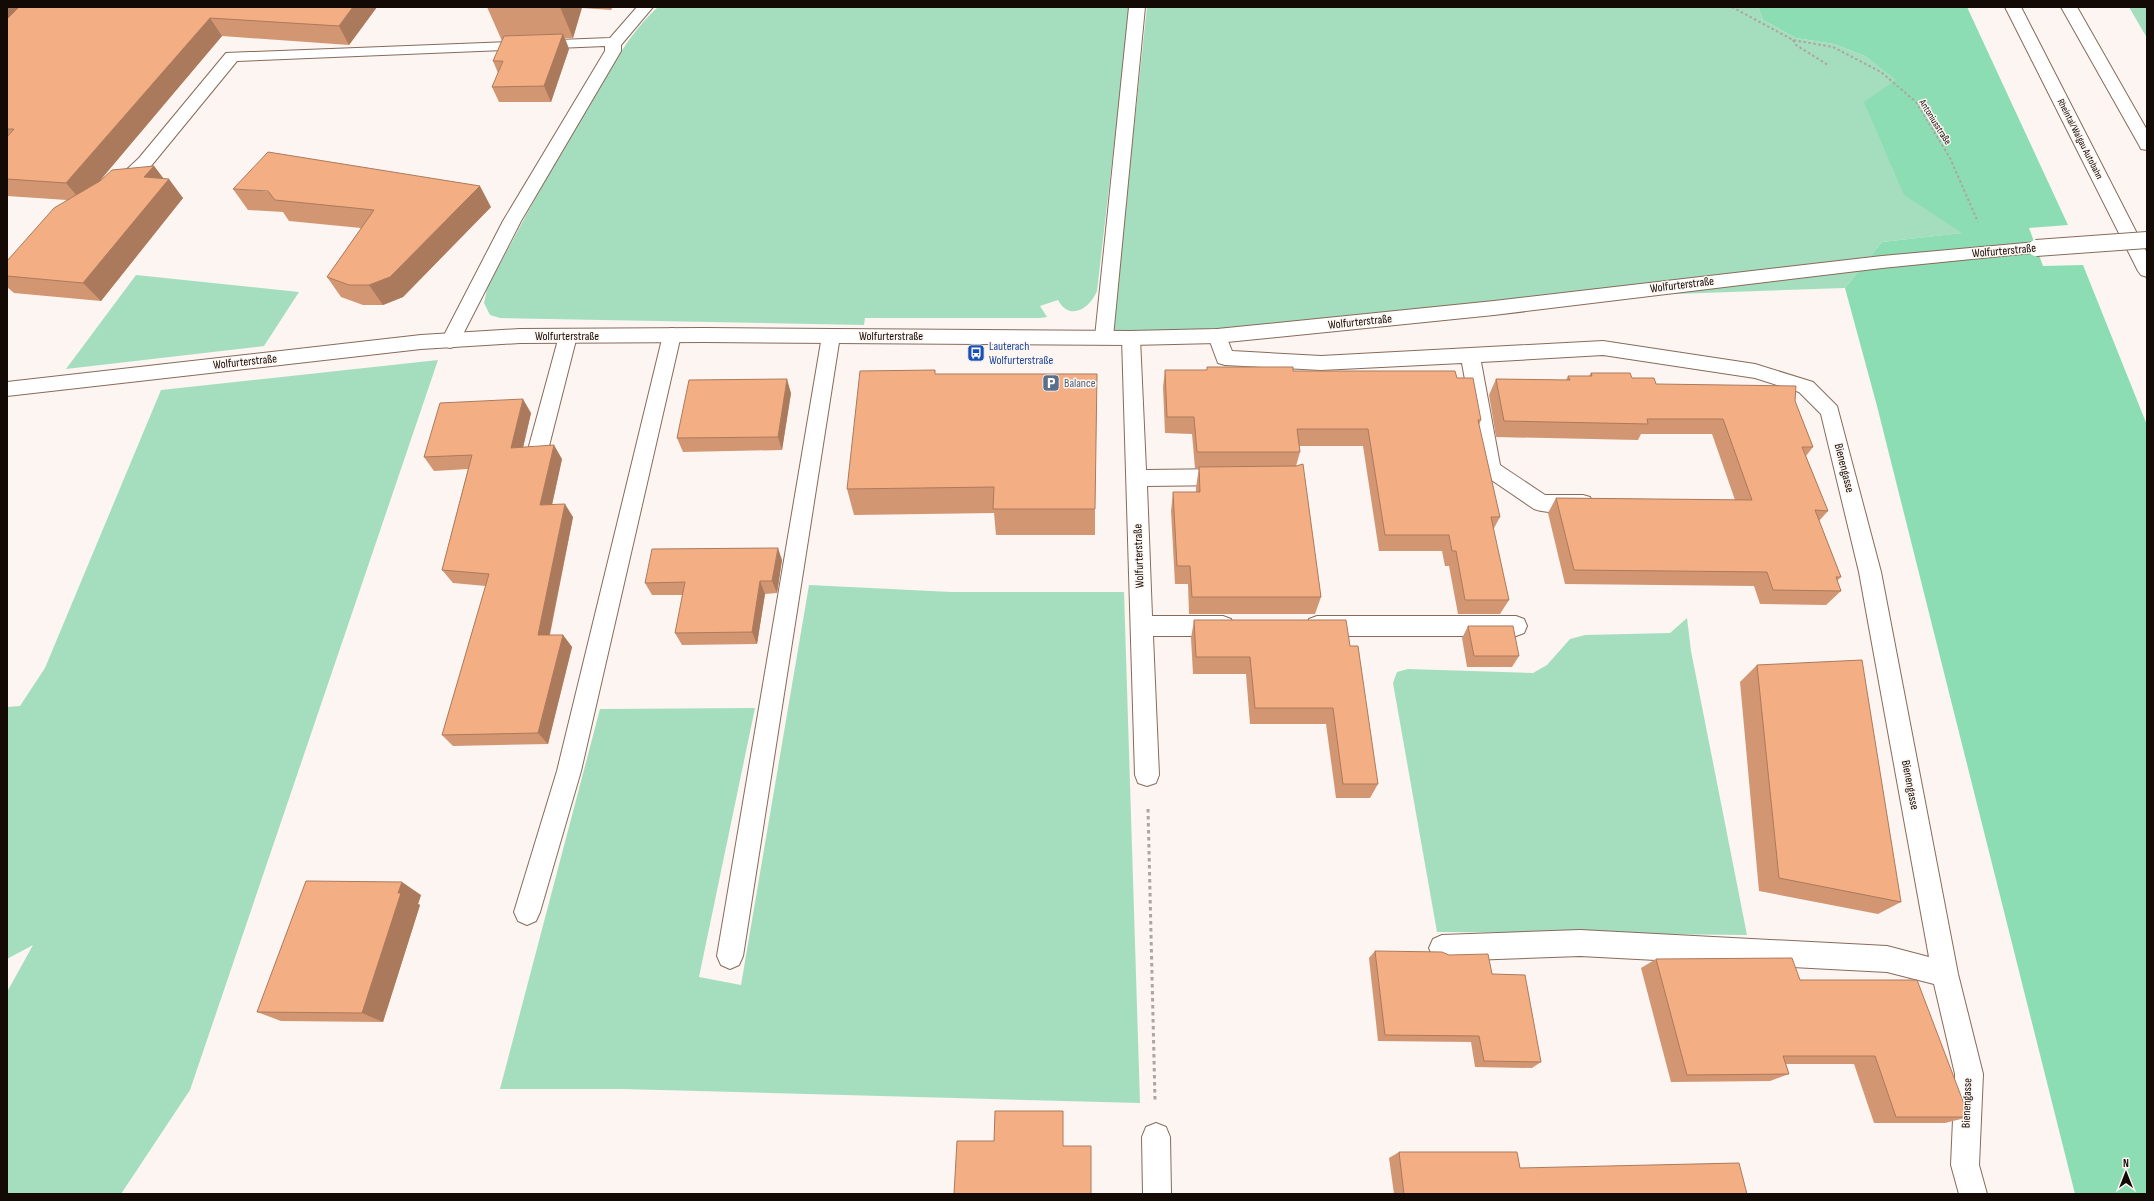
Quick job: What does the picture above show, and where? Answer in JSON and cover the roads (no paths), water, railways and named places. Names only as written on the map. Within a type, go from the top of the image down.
[{"type":"main road","points":[[450,341],[512,221],[613,51],[613,44],[645,7]]},
{"type":"main road","points":[[1104,337],[1137,7]]},
{"type":"main road","name":"Rheintal/Walgau Autobahn","points":[[2013,7],[2147,271]]},
{"type":"main road","points":[[2069,7],[2147,145]]},
{"type":"main road","points":[[103,199],[145,162],[232,56],[605,42],[613,44]]},
{"type":"main road","name":"Wolfurterstraße","points":[[7,389],[413,343],[520,336],[672,335],[1131,338],[1217,336],[1494,308],[1804,271],[1991,252],[2147,240]]},
{"type":"main road","points":[[527,912],[569,771],[672,335]]},
{"type":"main road","points":[[539,446],[568,336]]},
{"type":"main road","points":[[730,956],[831,336]]},
{"type":"main road","points":[[1217,336],[1225,358],[1322,364],[1470,354],[1491,469],[1541,503],[1604,502]]},
{"type":"main road","name":"Wolfurterstraße","points":[[1131,338],[1147,775]]},
{"type":"main road","name":"Bienengasse","points":[[1470,354],[1604,348],[1755,371],[1806,388],[1830,411],[1870,572],[1945,974],[1969,1074],[1965,1165],[1973,1194]]},
{"type":"main road","points":[[1136,478],[1245,477]]},
{"type":"main road","points":[[1141,626],[1245,626]]},
{"type":"main road","points":[[1293,626],[1516,626]]},
{"type":"main road","points":[[1442,948],[1580,943],[1887,959],[1945,974]]},
{"type":"main road","points":[[1156,1137],[1157,1194]]},
{"type":"place","name":"Lauterach Wolfurterstraße","points":[[976,353]]},
{"type":"place","name":"Balance","points":[[1051,383]]}]
